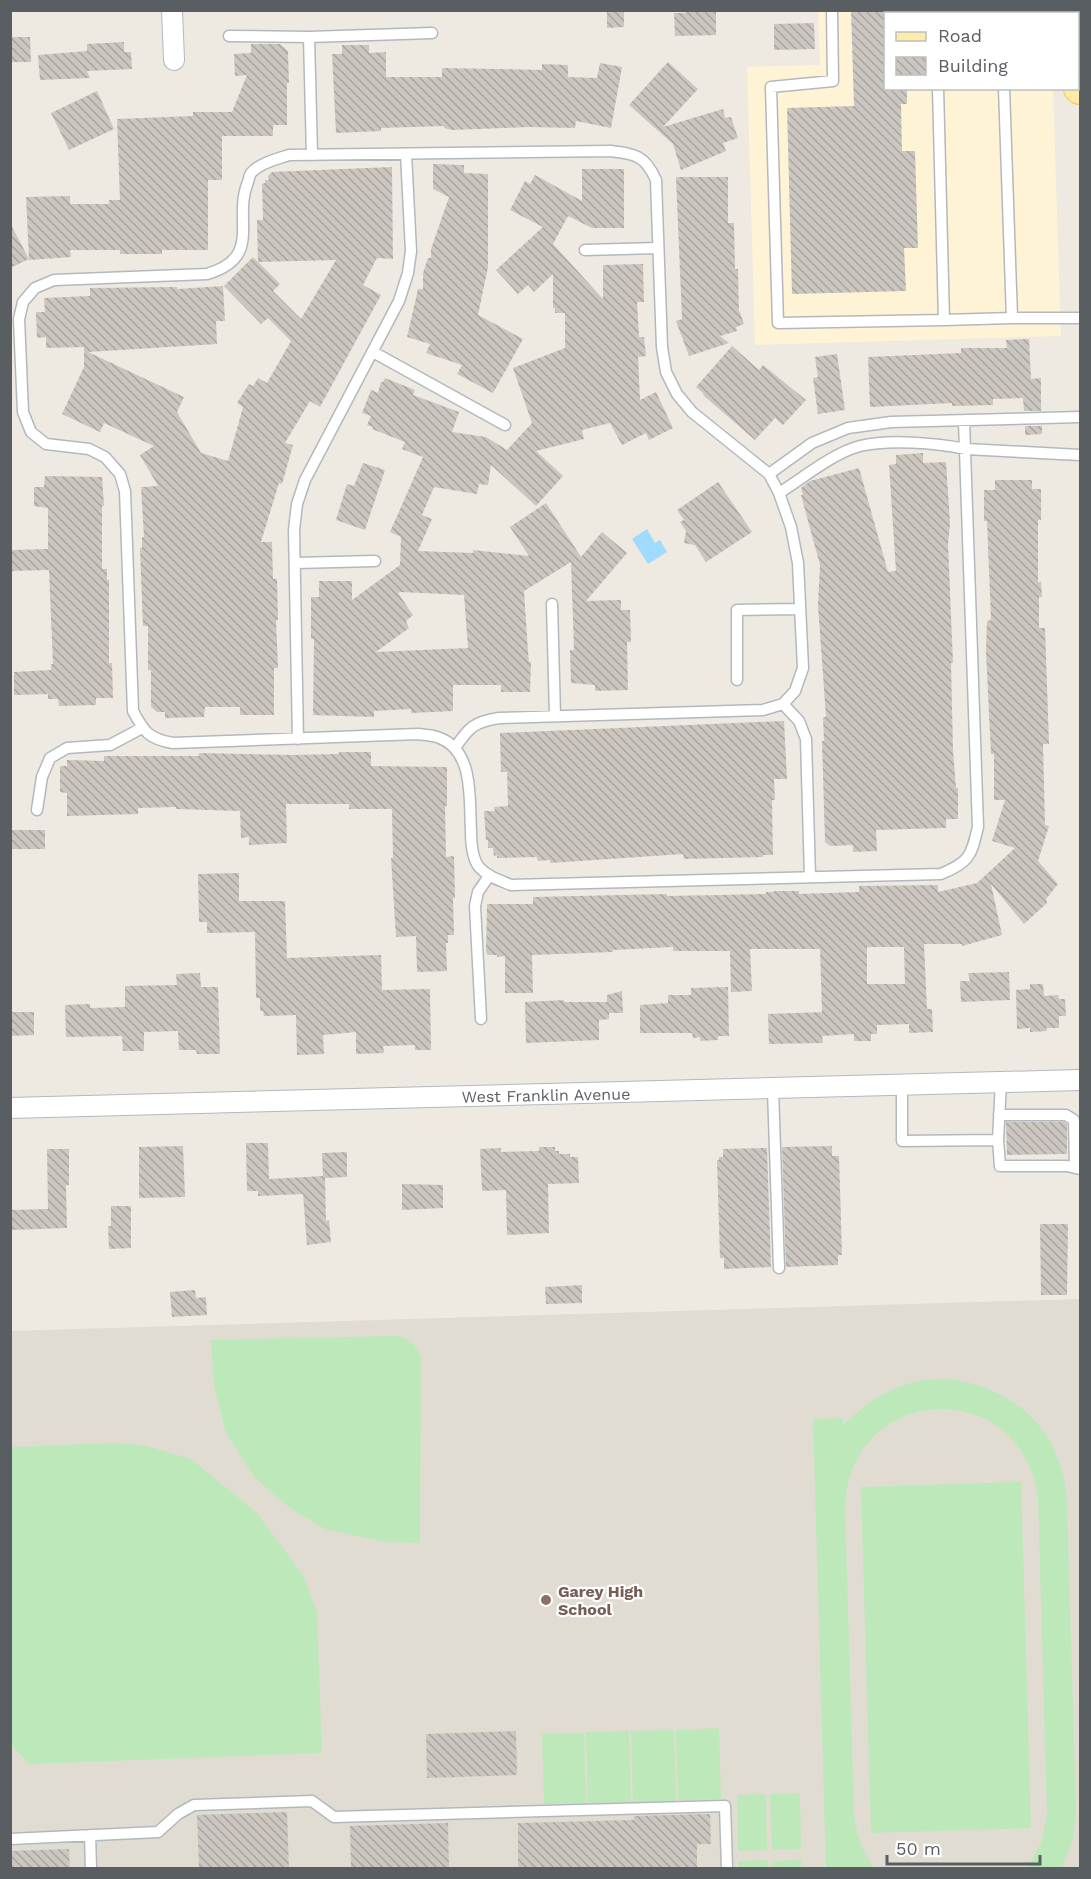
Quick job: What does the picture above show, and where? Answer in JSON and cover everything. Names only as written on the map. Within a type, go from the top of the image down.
[{"type":"main road","points":[[1079,55],[1080,88]]},
{"type":"street","points":[[172,10],[174,60]]},
{"type":"street","name":"West Franklin Avenue","points":[[10,1108],[1080,1080]]},
{"type":"lane","points":[[832,10],[833,81],[771,87],[778,323],[1080,318]]},
{"type":"lane","points":[[229,36],[309,37],[432,33]]},
{"type":"lane","points":[[309,37],[312,155]]},
{"type":"lane","points":[[938,90],[944,320]]},
{"type":"lane","points":[[1004,90],[1012,318]]},
{"type":"lane","points":[[455,748],[469,728],[484,720],[499,718],[763,710],[783,704],[795,691],[803,668],[798,563],[791,527],[779,493],[769,474],[692,412],[677,394],[666,372],[662,347],[656,180],[649,164],[633,154],[610,151],[289,155],[268,162],[251,173],[243,194],[244,239],[236,258],[222,270],[207,274],[54,280],[35,288],[23,302],[19,319],[23,412],[31,432],[46,444],[89,449],[105,457],[120,474],[125,491],[133,711],[142,728],[156,740],[173,744],[418,734],[438,737],[455,748],[466,768],[471,845],[477,864],[489,876],[511,885],[941,874],[960,866],[973,851],[978,827],[964,421]]},
{"type":"lane","points":[[298,739],[294,530],[297,504],[305,480],[399,302],[408,273],[411,251],[406,154]]},
{"type":"lane","points":[[585,250],[658,248]]},
{"type":"lane","points":[[373,352],[505,425]]},
{"type":"lane","points":[[769,474],[812,443],[848,428],[891,422],[1080,417]]},
{"type":"lane","points":[[779,493],[834,458],[859,446],[901,443],[948,445],[966,450],[1080,455]]},
{"type":"lane","points":[[295,563],[375,561]]},
{"type":"lane","points":[[552,604],[555,716]]},
{"type":"lane","points":[[737,680],[737,610],[800,609]]},
{"type":"lane","points":[[783,704],[799,722],[806,739],[810,877]]},
{"type":"lane","points":[[37,810],[42,777],[50,758],[67,748],[110,745],[142,728]]},
{"type":"lane","points":[[481,1019],[475,906],[478,892],[489,876]]},
{"type":"lane","points":[[999,1115],[1066,1115],[1074,1120],[1078,1168],[1000,1166],[998,1140],[999,1115],[1001,1082]]},
{"type":"lane","points":[[902,1085],[902,1141],[998,1140]]},
{"type":"lane","points":[[773,1089],[779,1268]]},
{"type":"lane","points":[[10,1839],[158,1832],[178,1814],[194,1805],[312,1801],[334,1817],[725,1806],[727,1869]]},
{"type":"lane","points":[[90,1835],[91,1869]]},
{"type":"shaded area","points":[[818,11],[1051,11],[884,12],[884,90],[1053,90],[1061,336],[755,345],[747,67],[820,65]]},
{"type":"shaded area","name":"Garey High School","points":[[1080,1299],[1080,1868],[11,1868],[10,1331]]},
{"type":"green space","points":[[398,1336],[413,1344],[421,1358],[420,1543],[385,1542],[325,1529],[291,1509],[254,1477],[226,1433],[214,1386],[211,1340]]},
{"type":"green space","points":[[951,1379],[975,1384],[1016,1404],[1046,1435],[1064,1476],[1067,1501],[1076,1814],[1073,1839],[1062,1868],[1027,1868],[1042,1841],[1047,1813],[1038,1495],[1024,1455],[1000,1428],[969,1413],[935,1409],[902,1417],[874,1436],[854,1467],[845,1508],[854,1813],[860,1842],[874,1868],[826,1868],[813,1419],[843,1418],[843,1426],[866,1405],[892,1390],[920,1381]]},
{"type":"green space","points":[[114,1443],[143,1445],[191,1459],[256,1512],[303,1575],[317,1612],[322,1753],[29,1764],[11,1745],[11,1447]]},
{"type":"green space","points":[[1021,1482],[1031,1828],[871,1833],[861,1487]]},
{"type":"green space","points":[[719,1728],[721,1799],[678,1800],[676,1730]]},
{"type":"green space","points":[[674,1730],[676,1801],[633,1802],[631,1731]]},
{"type":"green space","points":[[629,1731],[631,1802],[588,1803],[586,1732]]},
{"type":"green space","points":[[584,1733],[586,1803],[544,1804],[542,1734]]},
{"type":"green space","points":[[800,1793],[801,1849],[772,1850],[770,1794]]},
{"type":"green space","points":[[766,1794],[767,1850],[738,1851],[737,1795]]},
{"type":"green space","points":[[767,1860],[768,1868],[738,1868],[738,1861]]},
{"type":"green space","points":[[801,1860],[801,1868],[772,1868],[772,1861]]},
{"type":"water","points":[[647,529],[655,543],[660,540],[667,552],[648,564],[632,539]]},
{"type":"building","points":[[607,10],[624,10],[624,27],[607,28]]},
{"type":"building","points":[[686,10],[716,10],[716,35],[675,36],[674,13],[686,13]]},
{"type":"building","points":[[851,10],[885,10],[884,90],[907,90],[907,104],[901,104],[902,151],[915,151],[918,248],[904,248],[906,291],[792,294],[787,108],[854,106]]},
{"type":"building","points":[[814,23],[815,49],[774,50],[774,24]]},
{"type":"building","points":[[10,37],[30,37],[31,62],[10,62]]},
{"type":"building","points":[[124,42],[124,52],[131,52],[132,69],[87,71],[90,78],[40,80],[38,55],[87,51],[87,44]]},
{"type":"building","points":[[251,44],[280,44],[288,51],[287,125],[273,125],[273,136],[222,136],[222,180],[208,180],[208,250],[162,250],[162,254],[120,254],[120,250],[70,250],[71,257],[29,260],[26,197],[70,196],[70,204],[109,204],[109,200],[120,200],[117,119],[193,116],[193,112],[232,112],[247,75],[235,76],[234,54],[251,53]]},
{"type":"building","points":[[342,45],[369,45],[369,53],[386,52],[386,77],[442,77],[442,68],[542,70],[542,64],[568,65],[568,77],[597,78],[600,63],[622,67],[611,128],[576,121],[575,128],[452,130],[444,126],[381,128],[381,131],[336,133],[332,54],[342,54]]},
{"type":"building","points":[[668,62],[698,89],[663,127],[723,109],[725,118],[731,117],[738,138],[723,143],[726,151],[681,170],[673,144],[629,105]]},
{"type":"building","points":[[97,91],[114,129],[69,150],[51,113]]},
{"type":"building","points":[[433,164],[464,165],[464,173],[488,174],[488,267],[478,315],[523,339],[493,393],[457,374],[462,365],[426,353],[430,344],[407,337],[418,289],[423,289],[423,273],[428,258],[431,258],[431,249],[449,197],[433,189]]},
{"type":"building","points":[[392,167],[393,259],[377,258],[363,285],[381,295],[320,407],[310,401],[285,443],[293,445],[261,542],[272,542],[273,579],[277,579],[278,668],[274,668],[274,715],[240,715],[240,707],[205,707],[204,717],[165,718],[165,712],[157,712],[151,707],[148,626],[143,626],[140,548],[142,548],[142,537],[144,537],[141,487],[158,486],[140,455],[154,446],[104,423],[100,432],[62,414],[84,367],[84,347],[46,348],[46,337],[37,338],[36,312],[45,312],[44,298],[90,296],[90,288],[177,287],[177,289],[223,286],[225,321],[216,321],[217,344],[88,352],[184,397],[177,412],[201,453],[228,461],[243,407],[237,403],[249,384],[253,386],[258,378],[267,383],[291,341],[268,318],[261,324],[224,286],[253,257],[258,262],[257,220],[263,220],[262,184],[265,180],[269,180],[268,176],[272,172]],"holes":[[[336,260],[301,319],[273,291],[280,284],[258,262]]]},
{"type":"building","points":[[582,169],[624,169],[624,228],[592,228],[568,216],[553,244],[603,299],[603,265],[643,264],[644,302],[637,302],[639,337],[644,337],[646,356],[638,357],[640,400],[656,392],[673,428],[649,440],[646,433],[622,445],[610,423],[582,430],[584,439],[536,451],[563,476],[536,506],[491,465],[488,485],[479,484],[477,494],[434,487],[422,515],[432,519],[418,551],[473,553],[473,550],[529,556],[510,527],[546,503],[581,557],[602,532],[627,553],[586,601],[621,600],[621,610],[630,610],[631,642],[627,642],[628,690],[595,691],[595,685],[571,683],[570,650],[574,650],[571,562],[524,591],[528,652],[529,662],[531,662],[530,692],[501,692],[501,685],[453,685],[453,711],[411,713],[411,709],[374,711],[374,717],[313,715],[314,639],[311,639],[311,597],[319,597],[319,581],[352,581],[352,600],[400,565],[401,537],[390,532],[423,457],[402,449],[405,442],[367,425],[371,416],[362,413],[371,390],[378,393],[381,382],[385,378],[415,390],[413,395],[459,412],[452,432],[486,437],[507,450],[532,423],[513,368],[565,348],[565,313],[555,313],[555,308],[553,308],[553,274],[534,292],[528,285],[518,294],[496,270],[543,227],[510,210],[525,181],[530,184],[535,175],[582,201]],"holes":[[[398,593],[464,595],[468,648],[376,652],[409,628],[406,621],[413,615]]]},
{"type":"building","points":[[676,177],[728,177],[728,223],[734,223],[739,310],[744,324],[736,327],[737,331],[720,336],[729,343],[689,356],[676,321],[682,319]]},
{"type":"building","points":[[10,223],[29,259],[10,268]]},
{"type":"building","points":[[1029,339],[1031,379],[1041,378],[1041,411],[1024,411],[1023,398],[993,399],[993,405],[952,406],[952,403],[870,407],[868,357],[961,353],[961,348],[1007,348],[1006,340]]},
{"type":"building","points":[[732,346],[759,370],[763,365],[806,400],[783,425],[775,418],[755,440],[696,387]]},
{"type":"building","points":[[837,354],[845,410],[818,414],[813,378],[818,377],[815,357]]},
{"type":"building","points":[[1025,426],[1042,426],[1042,434],[1025,435]]},
{"type":"building","points":[[923,453],[923,463],[946,462],[950,523],[948,544],[953,663],[951,663],[953,750],[956,788],[958,788],[958,819],[946,819],[946,828],[876,830],[877,851],[853,852],[853,845],[830,846],[825,842],[822,741],[824,741],[823,717],[826,717],[818,605],[820,565],[801,488],[810,481],[859,468],[888,572],[896,571],[889,465],[896,464],[896,455]]},
{"type":"building","points":[[363,463],[385,470],[365,530],[336,520],[347,484],[354,486]]},
{"type":"building","points":[[45,476],[102,477],[104,506],[102,506],[102,569],[107,569],[107,580],[109,580],[109,663],[112,663],[113,698],[96,698],[96,705],[59,706],[58,699],[48,699],[48,694],[14,695],[14,672],[51,670],[51,664],[53,664],[49,570],[12,571],[11,550],[48,549],[48,508],[34,506],[34,487],[44,487]]},
{"type":"building","points":[[995,480],[1032,480],[1032,489],[1041,489],[1041,520],[1038,520],[1038,582],[1041,582],[1042,597],[1039,597],[1039,628],[1045,628],[1049,744],[1043,744],[1045,825],[1049,826],[1038,861],[1058,884],[1046,899],[1047,903],[1024,924],[991,884],[1002,935],[962,946],[962,944],[924,944],[927,1009],[932,1009],[933,1032],[909,1033],[909,1024],[877,1025],[877,1034],[871,1034],[871,1041],[854,1041],[854,1034],[822,1036],[823,1043],[769,1044],[768,1014],[822,1012],[820,949],[750,949],[752,991],[731,992],[730,951],[673,951],[673,947],[532,955],[533,993],[505,993],[505,956],[497,957],[497,955],[488,955],[486,952],[487,904],[533,904],[533,897],[766,894],[766,892],[774,891],[799,891],[799,894],[859,892],[859,886],[938,885],[938,892],[977,883],[1015,848],[992,841],[1005,800],[994,800],[994,754],[991,754],[986,652],[987,621],[991,620],[984,490],[995,490]],"holes":[[[867,947],[904,947],[905,984],[867,984]]]},
{"type":"building","points":[[718,482],[752,532],[706,562],[695,545],[684,543],[686,531],[680,522],[684,520],[677,510]]},
{"type":"building","points":[[784,721],[787,779],[774,779],[773,855],[684,859],[683,854],[550,863],[550,860],[538,861],[537,857],[497,858],[497,855],[494,856],[493,848],[488,848],[484,811],[495,811],[494,807],[508,806],[507,772],[501,772],[500,733]]},
{"type":"building","points":[[339,752],[371,752],[371,766],[447,767],[446,857],[454,856],[455,898],[453,898],[454,935],[448,935],[448,943],[446,943],[447,971],[417,972],[416,936],[396,937],[391,858],[393,858],[392,809],[349,809],[349,804],[286,804],[287,843],[249,845],[249,837],[241,838],[240,811],[176,809],[176,807],[138,808],[138,814],[67,816],[67,793],[60,792],[60,766],[67,766],[67,760],[104,761],[104,756],[199,756],[199,753],[292,755],[339,754]]},
{"type":"building","points":[[10,830],[45,830],[45,849],[10,849]]},
{"type":"building","points":[[239,873],[239,901],[285,901],[287,958],[381,955],[382,990],[430,989],[431,1050],[415,1050],[415,1045],[383,1046],[384,1053],[356,1054],[356,1032],[323,1035],[324,1054],[297,1055],[296,1015],[264,1016],[263,1011],[260,1011],[260,998],[256,998],[255,932],[207,933],[207,922],[199,922],[198,874]]},
{"type":"building","points":[[1009,972],[1010,1000],[961,1002],[960,981],[970,981],[968,973]]},
{"type":"building","points":[[200,973],[201,987],[218,987],[220,1054],[197,1054],[196,1050],[179,1050],[178,1031],[144,1032],[144,1051],[123,1051],[122,1036],[66,1037],[65,1005],[90,1004],[90,1008],[125,1007],[125,986],[177,985],[176,974]]},
{"type":"building","points":[[1030,984],[1043,984],[1044,996],[1058,995],[1059,999],[1065,999],[1066,1016],[1059,1016],[1059,1028],[1030,1032],[1030,1028],[1017,1029],[1016,990],[1030,989]]},
{"type":"building","points":[[728,987],[729,1036],[718,1036],[718,1040],[700,1041],[700,1037],[693,1038],[692,1033],[640,1033],[640,1005],[668,1003],[668,995],[691,995],[691,988]]},
{"type":"building","points":[[622,991],[623,1013],[609,1013],[609,1019],[599,1020],[599,1040],[526,1043],[525,1002],[564,1000],[564,1002],[607,1002],[607,995]]},
{"type":"building","points":[[10,1012],[34,1012],[34,1035],[10,1036]]},
{"type":"building","points":[[1006,1122],[1064,1122],[1067,1124],[1067,1154],[1007,1155]]},
{"type":"building","points":[[246,1143],[268,1143],[269,1179],[323,1176],[322,1153],[347,1152],[347,1177],[325,1178],[326,1221],[329,1220],[331,1242],[307,1245],[303,1194],[258,1196],[258,1191],[247,1191]]},
{"type":"building","points":[[183,1146],[185,1197],[139,1198],[139,1147]]},
{"type":"building","points":[[832,1146],[832,1156],[839,1156],[842,1255],[838,1255],[838,1265],[786,1267],[782,1147]]},
{"type":"building","points":[[539,1147],[555,1147],[555,1151],[559,1151],[559,1154],[578,1157],[579,1183],[548,1184],[549,1233],[507,1235],[506,1190],[482,1191],[480,1149],[501,1148],[501,1152],[539,1151]]},
{"type":"building","points":[[767,1148],[771,1267],[724,1269],[724,1258],[720,1258],[717,1160],[723,1157],[723,1149]]},
{"type":"building","points":[[47,1149],[69,1149],[69,1185],[66,1185],[67,1228],[10,1230],[10,1210],[48,1209]]},
{"type":"building","points":[[402,1184],[443,1185],[443,1208],[402,1210]]},
{"type":"building","points":[[111,1206],[131,1206],[131,1248],[109,1249],[108,1226],[111,1226]]},
{"type":"building","points":[[1040,1224],[1068,1224],[1067,1295],[1041,1295]]},
{"type":"building","points":[[582,1285],[582,1303],[546,1304],[545,1287]]},
{"type":"building","points":[[195,1290],[196,1298],[206,1297],[207,1315],[172,1317],[170,1292]]},
{"type":"building","points":[[516,1731],[517,1775],[427,1778],[426,1734]]},
{"type":"building","points":[[287,1812],[289,1869],[199,1869],[197,1815]]},
{"type":"building","points":[[710,1814],[711,1844],[697,1844],[697,1869],[518,1869],[518,1823],[634,1820],[634,1816]]},
{"type":"building","points":[[448,1823],[449,1869],[351,1869],[350,1826]]},
{"type":"building","points":[[69,1849],[70,1869],[10,1869],[10,1851]]},
{"type":"place","name":"Garey High School","points":[[546,1600]]}]
